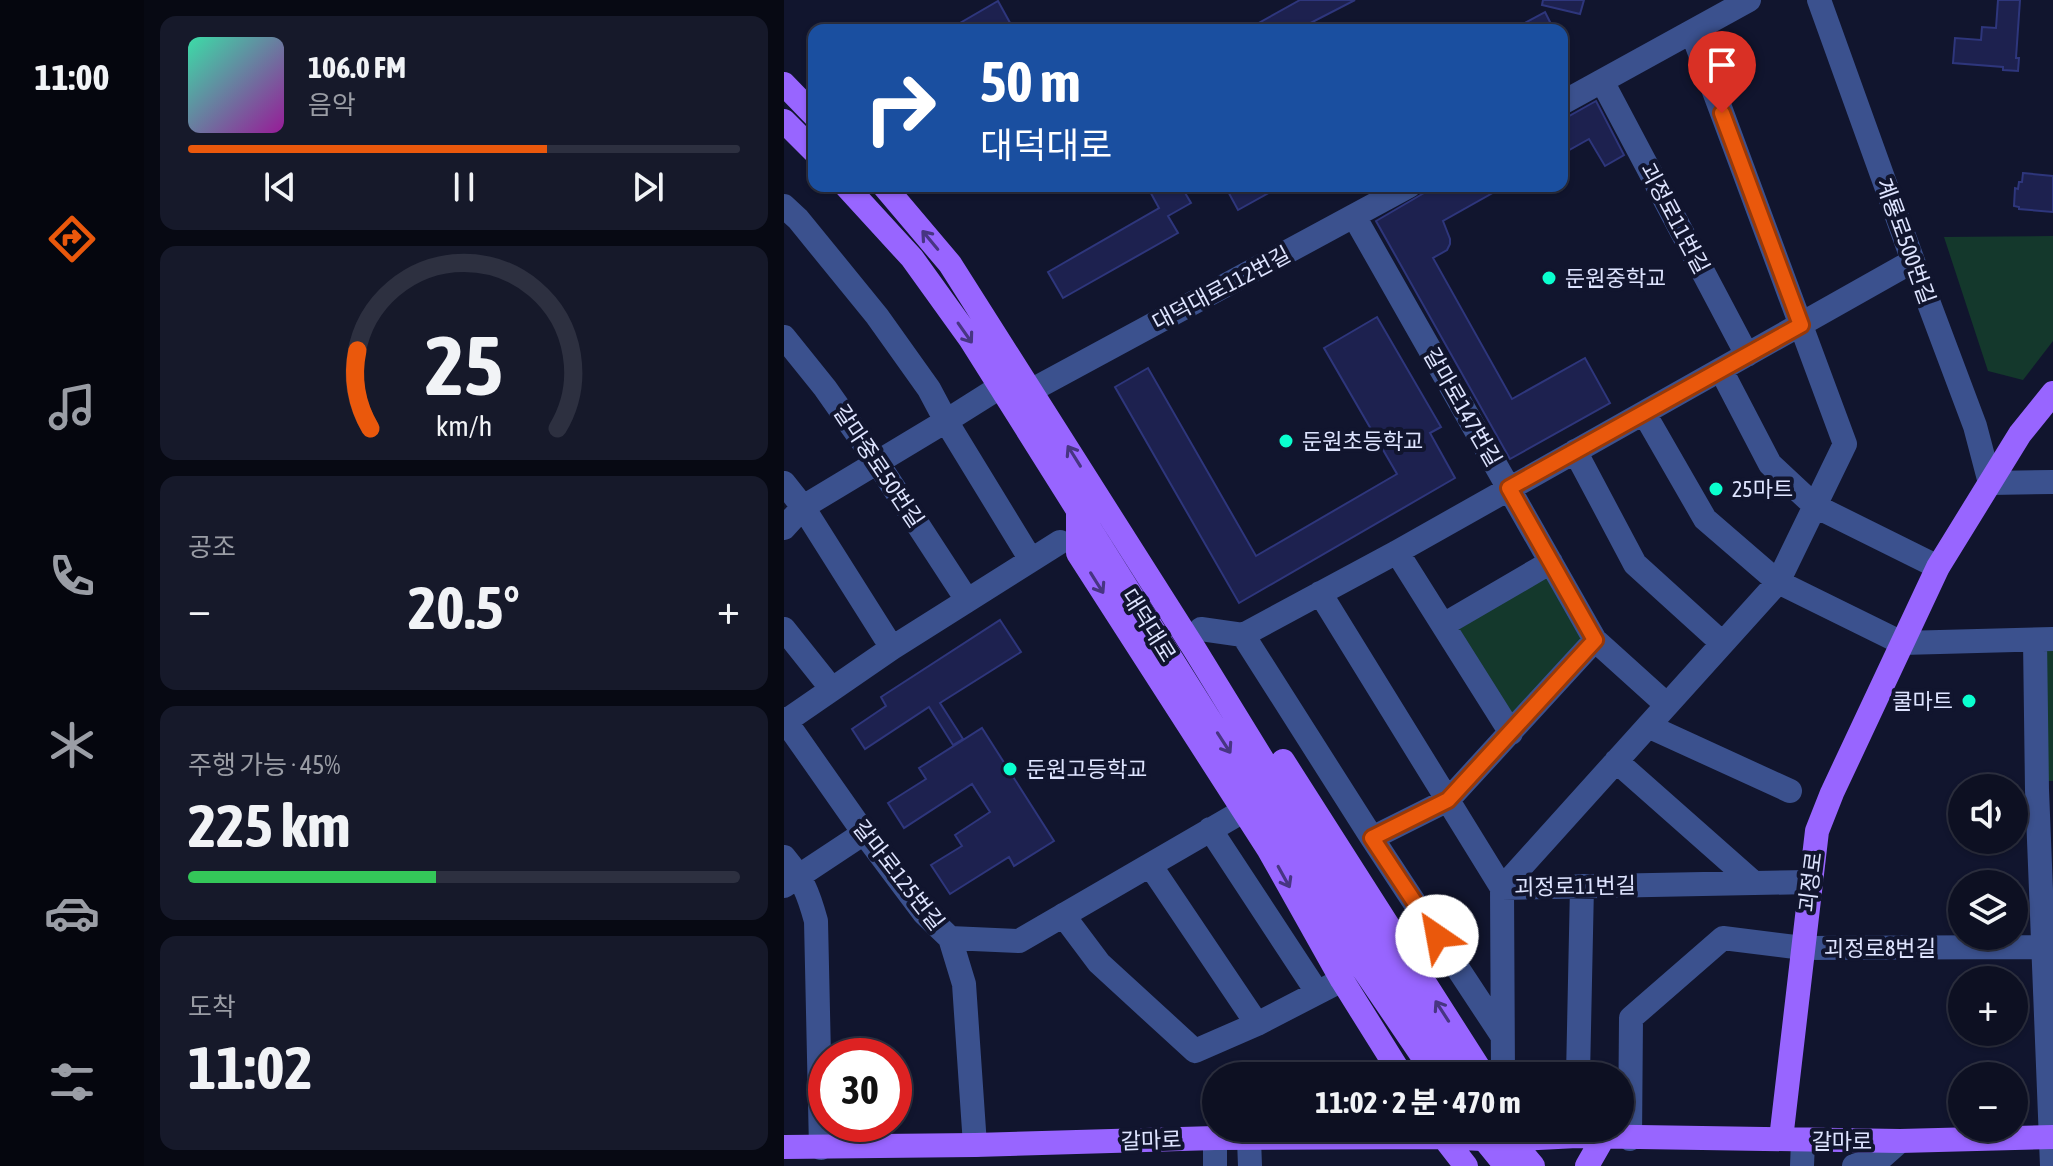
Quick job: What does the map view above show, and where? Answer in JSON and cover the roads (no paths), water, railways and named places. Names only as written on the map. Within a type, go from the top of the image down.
[{"type":"main road","points":[[784,84],[808,109]]},
{"type":"main road","points":[[784,121],[808,145]]},
{"type":"main road","name":"대덕대로","points":[[852,192],[912,258],[971,340],[1361,965],[1427,1062]]},
{"type":"main road","name":"대덕대로","points":[[889,192],[950,264],[1101,500],[1361,965],[1434,1036],[1453,1062]]},
{"type":"main road","name":"괴정로","points":[[1792,1140],[1803,948],[1817,831],[1938,567],[2020,434],[2053,393]]},
{"type":"main road","points":[[1101,500],[1143,538],[1475,1062]]},
{"type":"main road","points":[[1078,511],[1078,553],[1269,850],[1361,965],[1397,1062]]},
{"type":"main road","points":[[1136,647],[1188,687]]},
{"type":"main road","name":"갈마로","points":[[1634,1139],[1900,1141],[2052,1137]]},
{"type":"main road","name":"갈마로","points":[[784,1147],[1202,1138]]},
{"type":"main road","points":[[1448,1142],[1466,1166]]},
{"type":"main road","points":[[1486,1142],[1506,1166]]},
{"type":"main road","points":[[1517,1142],[1533,1166]]},
{"type":"main road","points":[[1587,1166],[1601,1142]]},
{"type":"street","points":[[1568,100],[1749,0]]},
{"type":"street","name":"계룡로500번길","points":[[1819,0],[1975,426],[1990,483]]},
{"type":"street","points":[[1502,1062],[1502,888],[1778,582],[1845,444],[1692,32]]},
{"type":"street","name":"괴정로11번길","points":[[1602,81],[1747,355]]},
{"type":"street","name":"대덕대로112번길","points":[[1032,390],[1398,192]]},
{"type":"street","points":[[784,206],[877,316],[929,389],[1031,560]]},
{"type":"street","name":"갈마로147번길","points":[[1354,216],[1595,640],[1667,705]]},
{"type":"street","points":[[1201,629],[1243,635],[1397,552],[1913,261]]},
{"type":"street","name":"갈마중로50번길","points":[[784,337],[825,388],[877,462],[967,600]]},
{"type":"street","points":[[1721,370],[1770,464],[1815,506],[1938,567]]},
{"type":"street","points":[[784,528],[803,507],[1000,387]]},
{"type":"street","points":[[1644,413],[1705,519],[1778,582],[1902,643],[2044,640],[2052,1166]]},
{"type":"street","points":[[1575,451],[1635,564],[1722,643]]},
{"type":"street","points":[[1990,483],[2053,482]]},
{"type":"street","points":[[784,483],[803,507],[892,648]]},
{"type":"street","points":[[785,720],[1060,542]]},
{"type":"street","points":[[1397,552],[1511,733]]},
{"type":"street","points":[[1443,625],[1551,562]]},
{"type":"street","name":"괴정로11번길","points":[[1320,593],[1502,888],[1810,882]]},
{"type":"street","points":[[784,629],[831,688]]},
{"type":"street","points":[[1243,635],[1501,1034]]},
{"type":"street","points":[[1372,838],[1448,800],[1595,640]]},
{"type":"street","name":"갈마로125번길","points":[[785,720],[924,913],[950,938],[964,984],[975,1145]]},
{"type":"street","points":[[1648,726],[1790,791]]},
{"type":"street","points":[[1616,761],[1754,883]]},
{"type":"street","points":[[950,938],[1019,941],[1243,811]]},
{"type":"street","points":[[1210,829],[1317,992]]},
{"type":"street","points":[[792,881],[864,833]]},
{"type":"street","points":[[784,857],[792,881],[809,894],[816,921],[821,1148]]},
{"type":"street","points":[[1150,865],[1257,1024]]},
{"type":"street","points":[[1578,1062],[1582,886]]},
{"type":"street","points":[[1063,915],[1099,963],[1195,1051],[1257,1024],[1361,965]]},
{"type":"street","points":[[1631,1062],[1631,1018],[1723,938],[1803,948]]},
{"type":"street","name":"괴정로8번길","points":[[1803,948],[2048,947]]},
{"type":"street","points":[[1792,1140],[1802,1166]]},
{"type":"street","points":[[1854,1166],[1882,1157],[1900,1141]]},
{"type":"street","points":[[1215,1142],[1215,1166]]},
{"type":"street","points":[[1249,1142],[1250,1166]]},
{"type":"place","name":"둔원중학교","points":[[1549,278]]},
{"type":"place","name":"둔원초등학교","points":[[1286,441]]},
{"type":"place","name":"25마트","points":[[1716,489]]},
{"type":"place","name":"쿨마트","points":[[1969,701]]},
{"type":"place","name":"둔원고등학교","points":[[1010,769]]}]
